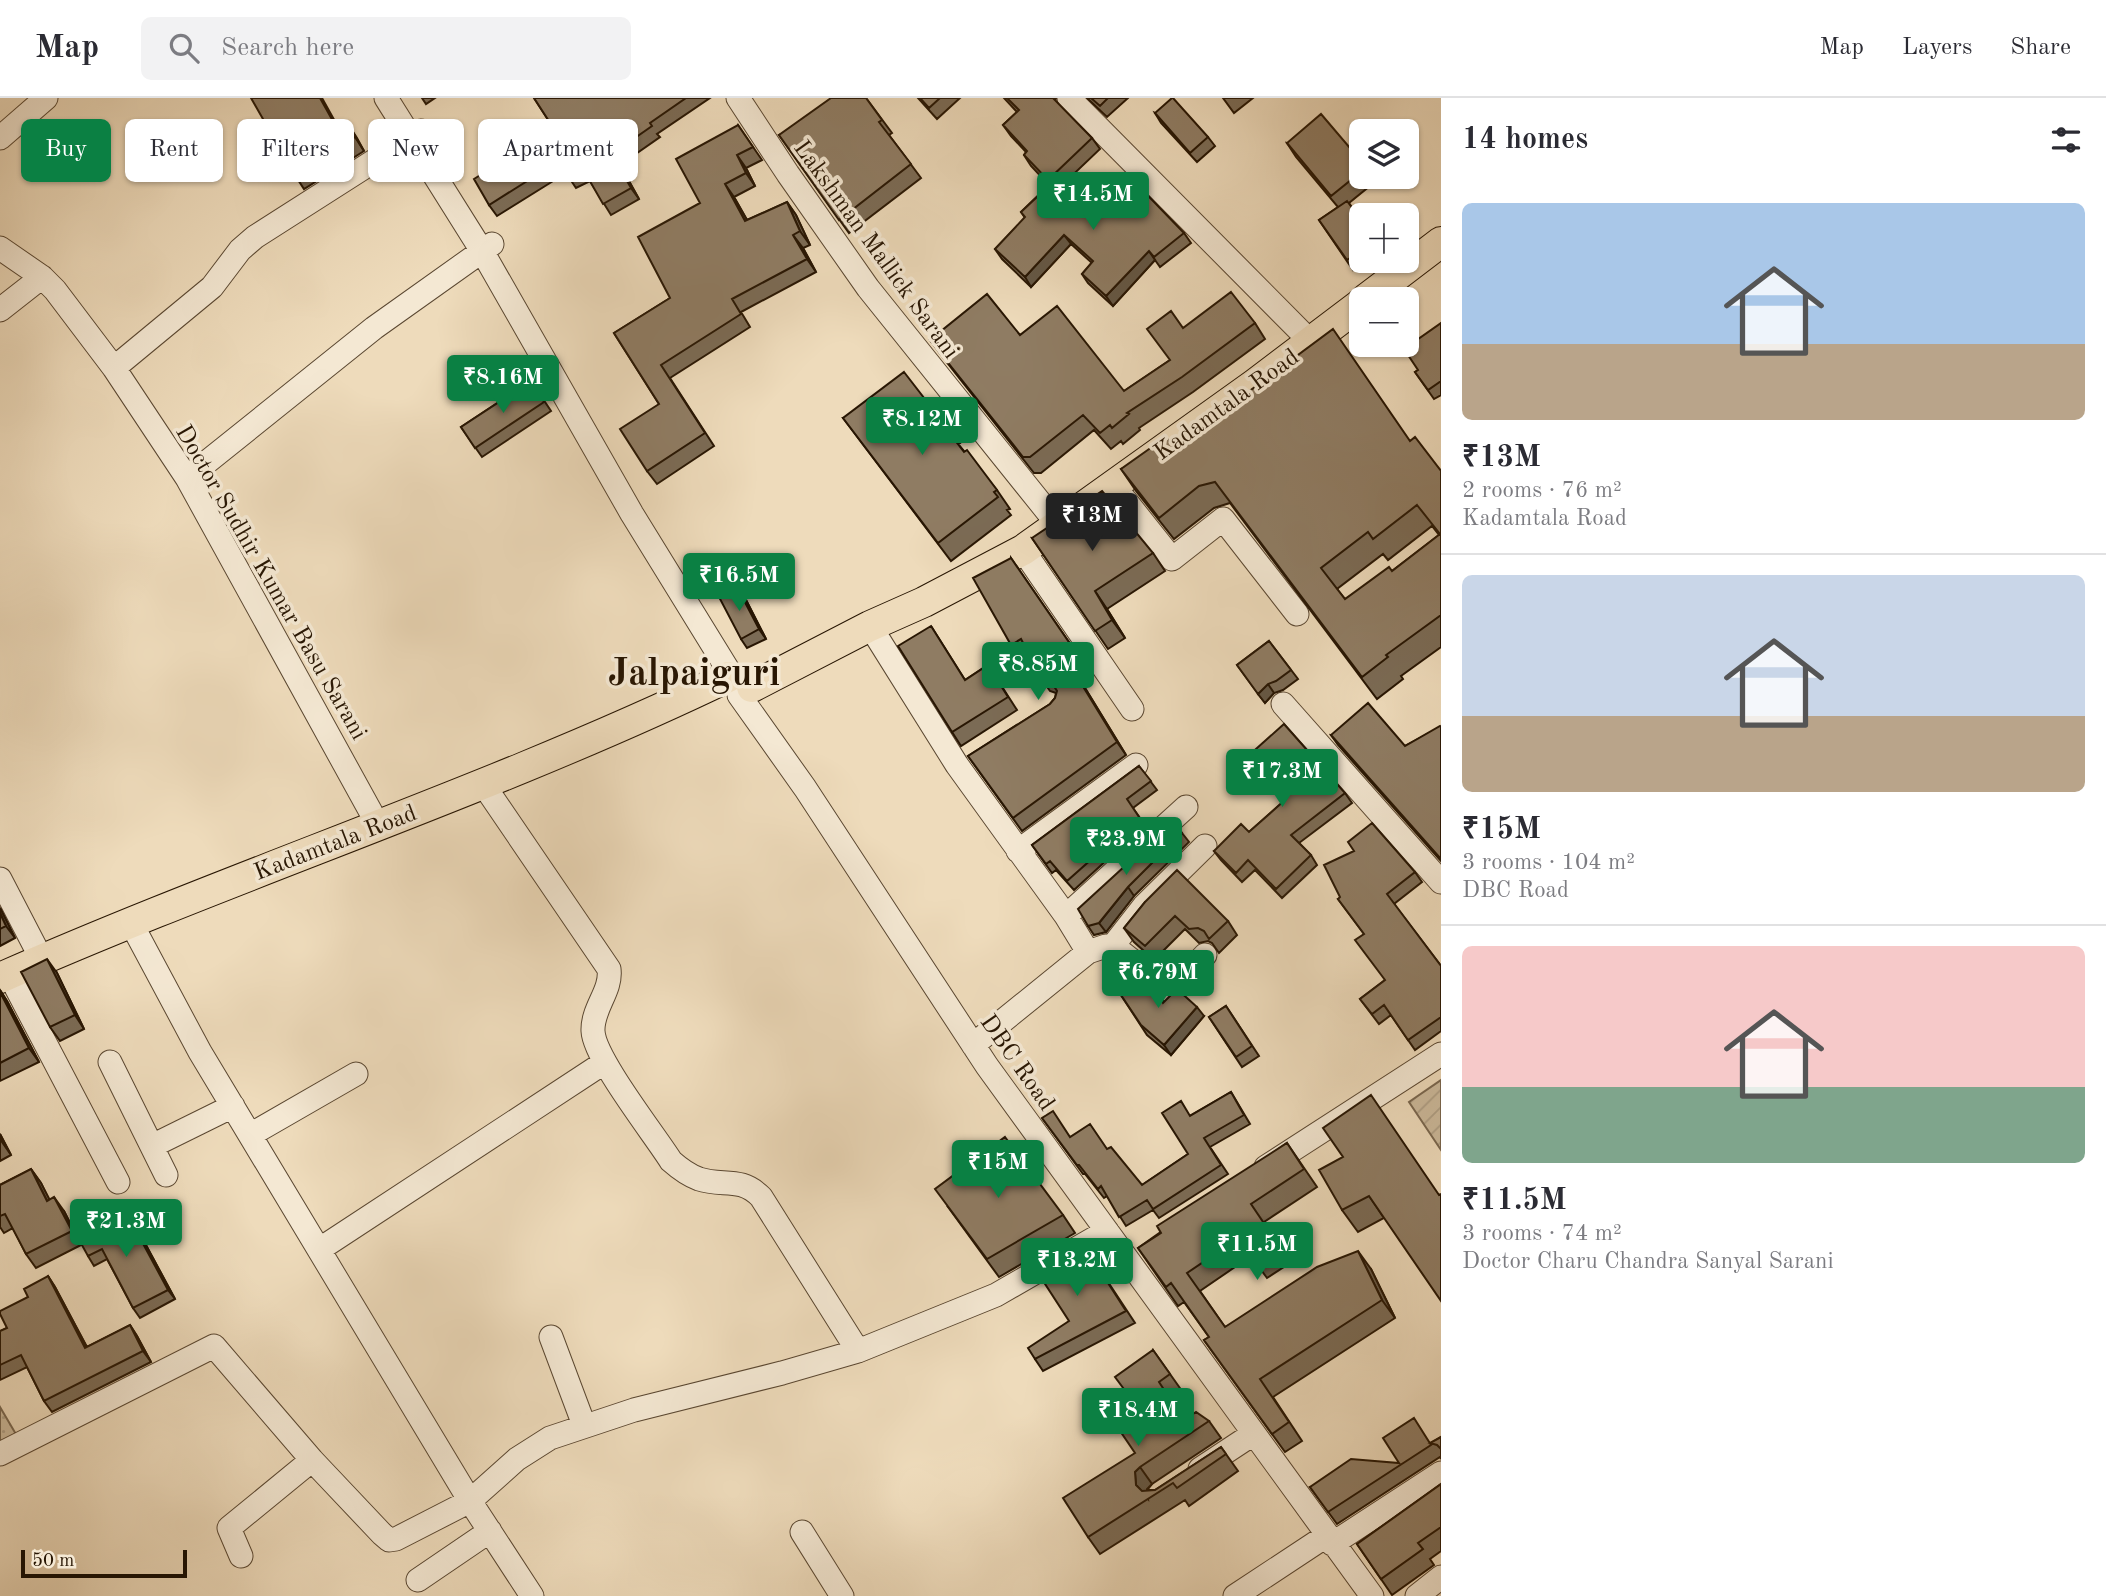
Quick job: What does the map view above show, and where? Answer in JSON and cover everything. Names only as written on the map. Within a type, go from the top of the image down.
[{"type":"main road","points":[[1382,287],[1441,242]]},
{"type":"main road","name":"Kadamtala Road","points":[[5,976],[131,923],[483,784],[670,705],[740,682],[924,602],[1023,550],[1059,526],[1349,313]]},
{"type":"street","points":[[0,138],[46,98]]},
{"type":"street","points":[[386,98],[404,119]]},
{"type":"street","points":[[400,98],[409,119]]},
{"type":"street","name":"Lakshman Mallick Sarani","points":[[738,98],[869,288],[1059,526]]},
{"type":"street","points":[[1069,98],[1311,342]]},
{"type":"street","points":[[114,368],[212,287],[240,250],[255,237],[368,165]]},
{"type":"street","name":"DBC Road","points":[[446,182],[487,247],[632,514],[805,788],[973,1045],[1371,1596]]},
{"type":"street","points":[[187,478],[374,328],[487,247]]},
{"type":"street","name":"Doctor Sudhir Kumar Basu Sarani","points":[[0,248],[42,277],[114,368],[187,478],[378,825]]},
{"type":"street","points":[[0,310],[42,277]]},
{"type":"street","points":[[1114,485],[1172,559],[1223,519],[1297,614]]},
{"type":"street","points":[[1023,550],[1132,709]]},
{"type":"street","points":[[870,626],[957,765],[1066,916],[1088,952]]},
{"type":"street","points":[[1283,704],[1441,882]]},
{"type":"street","points":[[957,765],[978,752]]},
{"type":"street","points":[[1018,851],[1136,765]]},
{"type":"street","points":[[483,784],[610,969],[608,986],[593,1028],[594,1038],[604,1062],[671,1161],[701,1180],[751,1187],[761,1197],[858,1350]]},
{"type":"street","points":[[1066,916],[1186,807]]},
{"type":"street","points":[[1112,947],[1144,906],[1205,846]]},
{"type":"street","points":[[0,879],[42,960]]},
{"type":"street","points":[[131,923],[200,1052],[470,1501],[532,1596]]},
{"type":"street","points":[[973,1045],[1088,952],[1098,947],[1112,947],[1123,952],[1171,991],[1205,955]]},
{"type":"street","points":[[5,976],[118,1182]]},
{"type":"street","points":[[1250,1177],[1441,1054]]},
{"type":"street","points":[[110,1062],[166,1175]]},
{"type":"street","points":[[320,1249],[604,1062]]},
{"type":"street","points":[[250,1135],[356,1074]]},
{"type":"street","points":[[152,1146],[233,1106]]},
{"type":"street","points":[[0,1454],[214,1346],[312,1460],[389,1539],[406,1536],[470,1501],[494,1478],[534,1447],[584,1425],[670,1399],[782,1373],[858,1350],[996,1295],[1107,1231]]},
{"type":"street","points":[[1125,1257],[1148,1243]]},
{"type":"street","points":[[551,1337],[584,1425]]},
{"type":"street","points":[[1183,1480],[1253,1434]]},
{"type":"street","points":[[241,1556],[229,1528],[312,1460]]},
{"type":"street","points":[[1235,1596],[1441,1473]]},
{"type":"street","points":[[418,1580],[490,1531]]},
{"type":"street","points":[[802,1532],[842,1596]]},
{"type":"street","points":[[1417,1596],[1441,1577]]},
{"type":"shaded area","points":[[1441,1080],[1441,1150],[1409,1102]]},
{"type":"shaded area","points":[[0,1407],[20,1441],[0,1451]]},
{"type":"building","points":[[251,98],[320,98],[332,119],[263,119]]},
{"type":"building","points":[[534,98],[686,98],[650,123],[652,126],[638,136],[638,119],[548,119]]},
{"type":"building","points":[[831,98],[866,98],[882,120],[879,122],[911,164],[839,220],[779,135]]},
{"type":"building","points":[[920,98],[940,98],[929,108]]},
{"type":"building","points":[[1007,98],[1053,98],[1092,138],[1048,180],[1024,155],[1027,151],[1003,125],[1019,110]]},
{"type":"building","points":[[1091,98],[1108,98],[1100,106]]},
{"type":"building","points":[[1172,98],[1208,137],[1190,153],[1155,113]]},
{"type":"building","points":[[1321,114],[1349,147],[1349,181],[1331,196],[1287,143]]},
{"type":"building","points":[[738,125],[753,147],[737,155],[746,173],[725,184],[745,221],[787,202],[800,231],[793,235],[807,259],[732,299],[741,314],[661,365],[705,433],[647,471],[620,429],[659,404],[614,333],[670,298],[638,237],[700,203],[676,159]]},
{"type":"building","points":[[478,176],[478,182],[526,182],[489,205],[474,179]]},
{"type":"building","points":[[1129,176],[1184,233],[1154,257],[1149,251],[1106,296],[1082,274],[1093,261],[1064,235],[1025,277],[995,249],[1025,217],[1021,212],[1053,182],[1084,214]]},
{"type":"building","points":[[590,182],[628,182],[631,188],[603,204]]},
{"type":"building","points":[[1347,201],[1349,259],[1347,260],[1319,220]]},
{"type":"building","points":[[1231,292],[1255,323],[1182,377],[1127,413],[1129,414],[1112,428],[1110,425],[1100,433],[1083,415],[1030,457],[1023,457],[930,340],[987,294],[1020,335],[1057,306],[1124,391],[1170,360],[1147,329],[1171,311],[1183,328]]},
{"type":"building","points":[[1441,323],[1441,381],[1428,390],[1415,372],[1418,370],[1409,357],[1419,357],[1419,338]]},
{"type":"building","points":[[1333,329],[1349,352],[1349,357],[1352,357],[1410,441],[1415,437],[1441,471],[1441,615],[1386,655],[1388,657],[1362,677],[1215,482],[1199,486],[1159,518],[1121,469],[1166,437],[1174,447]],"holes":[[[1417,505],[1440,534],[1392,571],[1389,567],[1345,599],[1321,568],[1368,532],[1373,539]]]},
{"type":"building","points":[[904,372],[948,424],[945,427],[964,452],[967,450],[997,490],[994,492],[998,497],[938,543],[843,418]]},
{"type":"building","points":[[531,381],[544,402],[475,448],[461,427]]},
{"type":"building","points":[[1102,491],[1153,553],[1095,591],[1112,620],[1095,631],[1032,538]]},
{"type":"building","points":[[1011,558],[1075,651],[1065,657],[1117,742],[1013,818],[968,756],[1050,704],[1057,691],[1050,680],[1041,678],[1021,639],[1011,645],[973,578]]},
{"type":"building","points":[[737,587],[759,629],[741,639],[719,597]]},
{"type":"building","points":[[931,626],[965,680],[988,665],[1008,697],[952,732],[898,646]]},
{"type":"building","points":[[1269,641],[1291,670],[1268,684],[1258,694],[1237,665]]},
{"type":"building","points":[[1368,703],[1405,746],[1441,727],[1441,859],[1331,735]]},
{"type":"building","points":[[1284,724],[1345,793],[1291,835],[1311,855],[1276,889],[1248,860],[1236,873],[1214,851],[1241,824],[1249,832],[1285,800],[1247,757]]},
{"type":"building","points":[[1139,766],[1151,781],[1127,799],[1139,817],[1067,881],[1050,861],[1046,864],[1032,845]]},
{"type":"building","points":[[1173,822],[1182,833],[1128,887],[1099,923],[1088,926],[1078,909]]},
{"type":"building","points":[[1372,823],[1415,872],[1387,894],[1441,966],[1441,1017],[1408,1040],[1384,1005],[1372,1014],[1360,999],[1385,980],[1355,940],[1364,934],[1338,899],[1340,897],[1324,865],[1354,851],[1348,842]]},
{"type":"building","points":[[1177,870],[1228,921],[1209,939],[1204,931],[1198,928],[1189,929],[1175,916],[1145,946],[1124,928]]},
{"type":"building","points":[[0,913],[6,926],[0,929]]},
{"type":"building","points":[[47,959],[75,1015],[50,1027],[21,972]]},
{"type":"building","points":[[1139,980],[1157,994],[1163,1003],[1177,989],[1197,1007],[1164,1045],[1141,1025],[1119,992]]},
{"type":"building","points":[[0,992],[29,1048],[0,1063]]},
{"type":"building","points":[[1226,1006],[1252,1046],[1236,1057],[1209,1017]]},
{"type":"building","points":[[1231,1092],[1244,1115],[1204,1138],[1221,1165],[1153,1209],[1147,1200],[1119,1217],[1101,1186],[1098,1189],[1077,1165],[1042,1118],[1053,1111],[1070,1137],[1090,1124],[1107,1149],[1111,1147],[1142,1185],[1188,1154],[1162,1113],[1181,1101],[1190,1116]]},
{"type":"building","points":[[1371,1095],[1439,1195],[1441,1194],[1441,1301],[1369,1196],[1342,1210],[1319,1170],[1343,1157],[1323,1128]]},
{"type":"building","points":[[1005,1137],[1063,1215],[987,1259],[935,1189]]},
{"type":"building","points":[[1287,1143],[1304,1169],[1251,1204],[1278,1244],[1254,1260],[1239,1238],[1187,1273],[1225,1327],[1317,1267],[1358,1251],[1382,1300],[1260,1379],[1289,1422],[1272,1434],[1204,1340],[1209,1337],[1171,1283],[1166,1287],[1138,1248],[1161,1233],[1157,1226]]},
{"type":"building","points":[[31,1169],[47,1201],[54,1197],[72,1231],[26,1254],[5,1214],[0,1216],[0,1185]]},
{"type":"building","points":[[126,1212],[168,1290],[133,1308],[102,1249],[88,1256],[78,1238]]},
{"type":"building","points":[[1083,1244],[1126,1311],[1035,1359],[1028,1348],[1069,1321],[1036,1270]]},
{"type":"building","points":[[48,1276],[85,1348],[130,1325],[143,1351],[44,1401],[21,1355],[0,1365],[0,1331],[7,1328],[0,1311],[28,1297],[24,1289]]},
{"type":"building","points":[[1153,1350],[1170,1374],[1159,1382],[1184,1420],[1196,1412],[1209,1421],[1140,1467],[1135,1472],[1136,1485],[1142,1491],[1155,1490],[1221,1447],[1226,1454],[1177,1488],[1173,1483],[1088,1537],[1063,1498],[1135,1453],[1112,1419],[1135,1404],[1115,1377]]},
{"type":"building","points":[[1414,1418],[1431,1445],[1328,1512],[1310,1487],[1351,1459],[1399,1463],[1383,1438]]},
{"type":"building","points":[[1441,1437],[1441,1449],[1430,1443]]},
{"type":"building","points":[[1441,1484],[1441,1527],[1418,1543],[1423,1549],[1381,1579],[1357,1544]]},
{"type":"district","name":"Jalpaiguri","points":[[694,672]]}]
